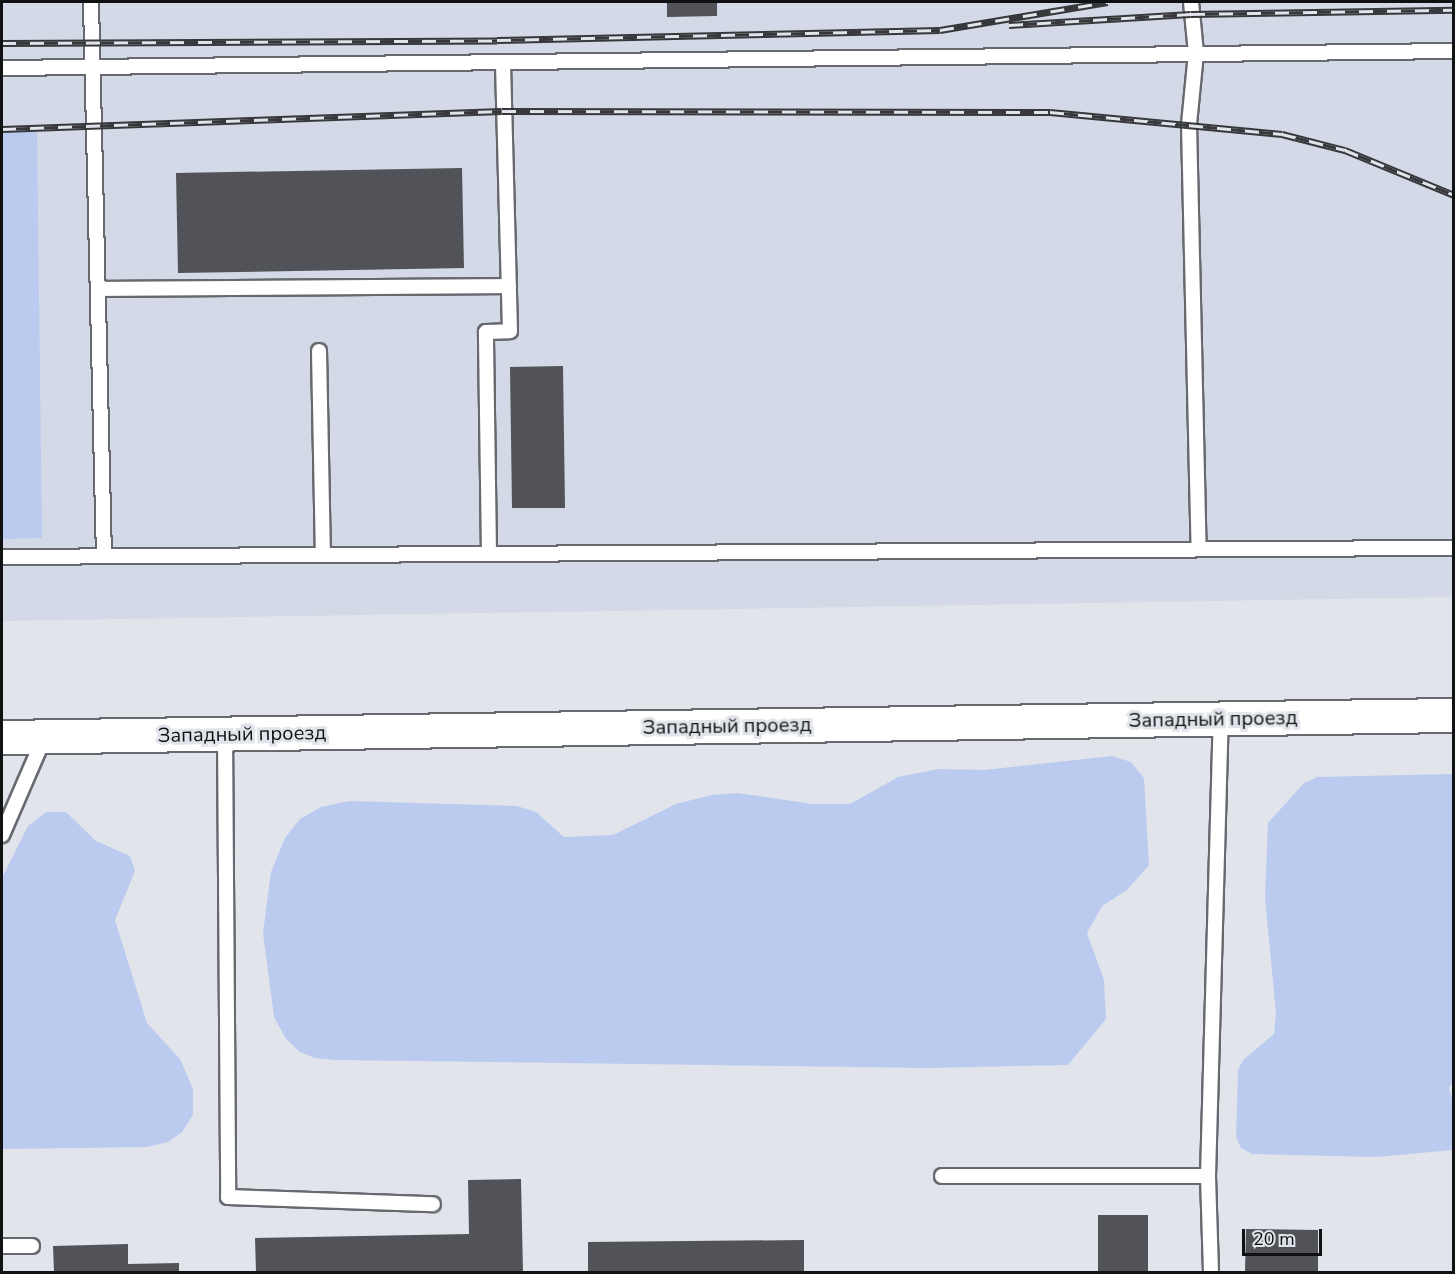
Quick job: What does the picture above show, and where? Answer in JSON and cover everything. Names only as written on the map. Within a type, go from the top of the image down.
[{"type":"main road","name":"Западный проезд","points":[[2,737],[1454,715]]},
{"type":"lane","points":[[91,2],[104,556]]},
{"type":"lane","points":[[1191,2],[1197,53],[1189,124],[1198,549]]},
{"type":"lane","points":[[2,68],[503,64],[1454,51]]},
{"type":"lane","points":[[489,554],[486,332],[510,331],[503,64]]},
{"type":"lane","points":[[98,289],[509,286]]},
{"type":"lane","points":[[319,351],[323,555]]},
{"type":"lane","points":[[2,557],[1454,548]]},
{"type":"lane","points":[[1211,1272],[1208,1176],[1221,719]]},
{"type":"lane","points":[[225,734],[228,1197],[434,1204]]},
{"type":"lane","points":[[2,835],[45,736]]},
{"type":"lane","points":[[942,1176],[1208,1176]]},
{"type":"lane","points":[[2,1246],[32,1246]]},
{"type":"shaded area","points":[[2,2],[1453,2],[1453,597],[2,621]]},
{"type":"shaded area","points":[[2,131],[37,131],[42,538],[2,539]]},
{"type":"shaded area","points":[[1112,756],[1131,762],[1144,778],[1149,865],[1127,890],[1102,906],[1087,933],[1104,980],[1106,1019],[1068,1065],[928,1068],[335,1060],[315,1058],[300,1052],[286,1039],[274,1017],[263,933],[271,872],[285,838],[300,819],[321,807],[349,801],[517,806],[536,812],[564,837],[613,835],[676,804],[711,795],[738,793],[812,804],[850,804],[898,777],[939,769],[984,770]]},
{"type":"shaded area","points":[[1453,774],[1454,1080],[1449,1088],[1453,1103],[1453,1150],[1376,1157],[1252,1154],[1241,1148],[1236,1137],[1238,1070],[1243,1060],[1274,1034],[1276,1013],[1265,898],[1268,823],[1304,783],[1317,777]]},
{"type":"shaded area","points":[[46,812],[66,812],[96,841],[130,856],[135,871],[115,920],[147,1023],[180,1059],[193,1089],[193,1115],[182,1132],[168,1142],[147,1147],[2,1149],[2,878],[28,826]]},
{"type":"building","points":[[667,2],[717,2],[717,16],[667,17]]},
{"type":"building","points":[[462,168],[464,268],[178,273],[176,173]]},
{"type":"building","points":[[563,366],[565,508],[512,508],[510,367]]},
{"type":"building","points":[[521,1179],[523,1272],[256,1272],[255,1238],[469,1234],[468,1180]]},
{"type":"building","points":[[1098,1215],[1148,1215],[1148,1272],[1098,1272]]},
{"type":"building","points":[[1246,1229],[1318,1230],[1318,1272],[1245,1272]]},
{"type":"building","points":[[804,1240],[804,1272],[588,1272],[588,1242]]},
{"type":"building","points":[[128,1244],[128,1264],[179,1263],[179,1272],[54,1272],[53,1246]]},
{"type":"railway","points":[[2,43],[497,40],[940,30],[1108,2]]},
{"type":"railway","points":[[1009,25],[1191,14],[1454,10]]},
{"type":"railway","points":[[2,129],[502,111],[1050,112],[1282,134],[1345,150],[1454,195]]}]
